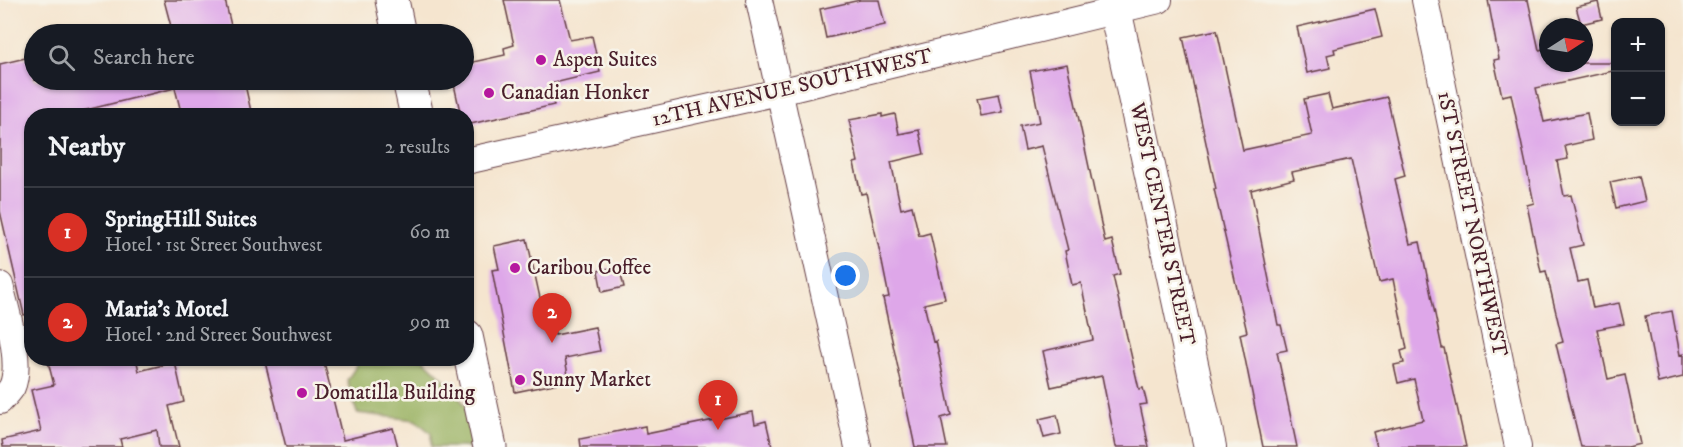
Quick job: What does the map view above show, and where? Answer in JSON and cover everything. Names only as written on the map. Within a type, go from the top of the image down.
[{"type":"main road","points":[[392,0],[397,24]]},
{"type":"main road","points":[[411,90],[415,108]]},
{"type":"main road","points":[[472,366],[490,447]]},
{"type":"street","points":[[759,0],[858,447]]},
{"type":"street","name":"12TH AVENUE SOUTHWEST","points":[[474,159],[779,92],[1114,5],[1160,0]]},
{"type":"street","name":"1ST STREET NORTHWEST","points":[[1425,0],[1518,447]]},
{"type":"street","name":"WEST CENTER STREET","points":[[1114,5],[1210,447]]},
{"type":"street","points":[[0,285],[13,340],[15,366],[12,386],[0,401]]},
{"type":"green space","points":[[356,366],[430,366],[453,388],[493,447],[431,447],[431,433],[415,420],[357,413],[347,380]]},
{"type":"building","points":[[164,0],[225,0],[231,24],[170,24]]},
{"type":"building","name":"Aspen Suites","points":[[504,0],[560,0],[570,40],[592,36],[600,72],[550,84],[554,105],[474,123],[474,108],[459,108],[455,90],[474,90],[474,62],[505,55],[504,48],[514,45]]},
{"type":"building","points":[[860,0],[879,0],[885,25],[826,38],[820,9]]},
{"type":"building","points":[[1488,0],[1528,0],[1539,50],[1539,72],[1593,72],[1593,63],[1611,63],[1611,71],[1536,88],[1544,122],[1587,113],[1592,140],[1565,146],[1568,159],[1557,161],[1564,196],[1571,195],[1583,245],[1570,248],[1578,282],[1587,280],[1593,308],[1619,303],[1624,324],[1597,329],[1608,379],[1625,375],[1640,444],[1628,447],[1581,447],[1556,344],[1563,342],[1546,271],[1541,272],[1527,205],[1534,203],[1511,94],[1502,96],[1494,60],[1499,59]]},
{"type":"building","points":[[1598,2],[1602,19],[1593,21],[1593,18],[1579,18],[1576,7]]},
{"type":"building","points":[[1375,9],[1382,37],[1334,49],[1335,53],[1327,55],[1330,68],[1307,73],[1297,27]]},
{"type":"building","points":[[1217,30],[1243,150],[1312,135],[1304,99],[1328,94],[1332,109],[1387,97],[1405,176],[1395,179],[1410,244],[1420,242],[1466,447],[1377,447],[1373,432],[1423,420],[1414,379],[1398,383],[1394,365],[1404,363],[1401,351],[1407,349],[1393,279],[1379,282],[1351,159],[1292,172],[1294,179],[1251,190],[1278,325],[1281,325],[1287,350],[1277,352],[1297,447],[1263,447],[1240,334],[1247,332],[1214,189],[1216,189],[1183,37]]},
{"type":"building","points":[[24,58],[24,90],[167,90],[94,108],[24,108],[24,315],[0,211],[0,64]]},
{"type":"building","points":[[1067,64],[1105,242],[1112,240],[1120,274],[1113,276],[1139,389],[1143,388],[1147,404],[1140,405],[1149,447],[1116,447],[1102,376],[1051,387],[1043,351],[1093,340],[1081,283],[1072,285],[1065,251],[1068,250],[1042,146],[1025,150],[1020,126],[1040,122],[1030,71]]},
{"type":"building","points":[[176,90],[246,90],[250,108],[180,108]]},
{"type":"building","points":[[999,94],[1003,112],[981,116],[977,98]]},
{"type":"building","points":[[882,114],[882,117],[895,114],[899,134],[919,130],[924,154],[891,162],[901,209],[912,206],[919,236],[930,233],[945,299],[924,304],[933,342],[936,341],[951,415],[941,418],[947,447],[915,447],[883,298],[889,297],[881,257],[866,193],[861,194],[854,163],[858,162],[849,120]]},
{"type":"building","points":[[1639,176],[1645,201],[1616,208],[1610,182]]},
{"type":"building","points":[[527,239],[542,307],[548,306],[555,335],[595,327],[600,351],[565,358],[569,381],[515,392],[492,270],[499,269],[494,246]]},
{"type":"building","points":[[619,266],[624,287],[602,292],[598,271]]},
{"type":"building","points":[[1672,311],[1680,355],[1683,354],[1683,377],[1658,383],[1645,316]]},
{"type":"building","points":[[49,366],[138,366],[139,371],[159,366],[176,366],[184,402],[169,406],[179,447],[159,447],[157,430],[120,439],[122,447],[3,447],[2,440],[41,431],[31,390],[54,385]]},
{"type":"building","name":"Domatilla Building","points":[[266,366],[325,366],[343,440],[393,428],[398,447],[286,447]]},
{"type":"building","points":[[753,412],[755,424],[766,421],[772,447],[581,447],[580,439],[645,426],[646,434]]},
{"type":"building","points":[[1057,415],[1061,434],[1044,438],[1039,419]]},
{"type":"place","name":"Aspen Suites","points":[[541,60]]},
{"type":"place","name":"Canadian Honker","points":[[489,93]]},
{"type":"place","name":"Caribou Coffee","points":[[515,268]]},
{"type":"place","name":"Maria's Motel","points":[[552,343]]},
{"type":"place","name":"Sunny Market","points":[[520,380]]},
{"type":"place","name":"Domatilla Building","points":[[302,393]]},
{"type":"place","name":"SpringHill Suites","points":[[718,430]]}]
